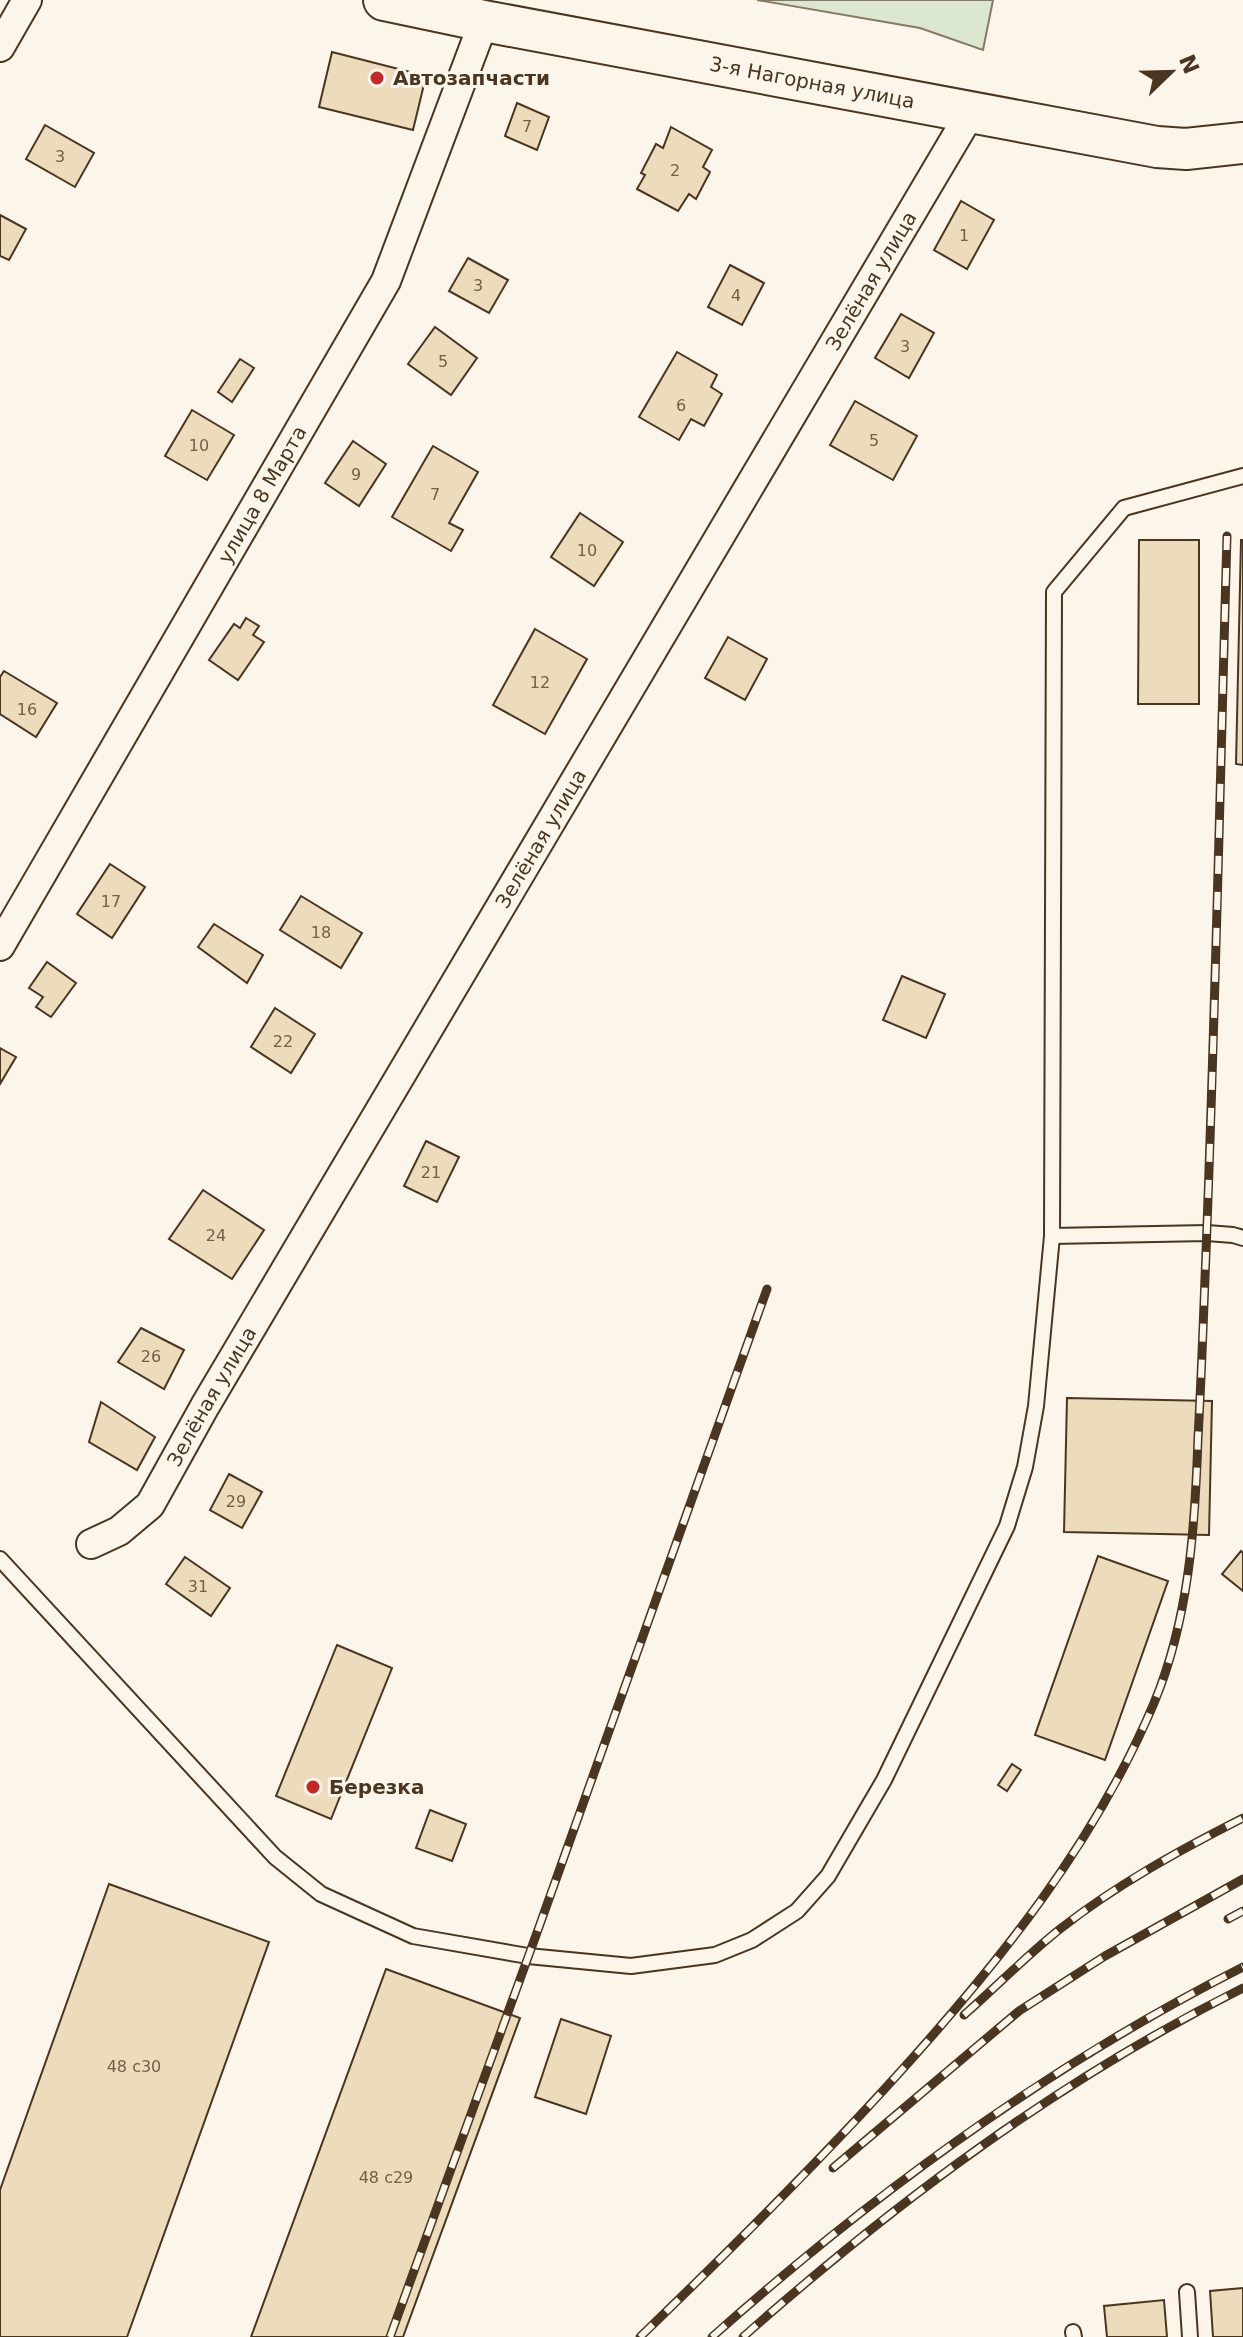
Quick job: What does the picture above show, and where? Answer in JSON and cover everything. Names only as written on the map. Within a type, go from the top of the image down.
[{"type":"street","points":[[0,47],[27,0]]},
{"type":"street","name":"3-я Нагорная улица","points":[[384,0],[1157,147],[1186,149],[1243,143]]},
{"type":"street","name":"улица 8 Марта","points":[[0,946],[386,281],[484,21]]},
{"type":"street","name":"Зелёная улица","points":[[91,1544],[119,1531],[150,1505],[230,1364],[971,112]]},
{"type":"lane","points":[[0,1559],[275,1857],[321,1894],[413,1936],[528,1956],[631,1966],[715,1955],[752,1940],[797,1911],[828,1876],[884,1780],[1007,1526],[1025,1467],[1036,1406],[1052,1236],[1054,592],[1124,508],[1243,476]]},
{"type":"lane","points":[[1052,1236],[1207,1233],[1243,1238]]},
{"type":"lane","points":[[1187,2292],[1190,2337]]},
{"type":"green space","points":[[757,0],[993,0],[983,50],[920,28]]},
{"type":"building","points":[[332,52],[426,76],[413,130],[319,107]]},
{"type":"building","points":[[517,103],[549,117],[537,150],[505,136]]},
{"type":"building","points":[[45,125],[94,153],[75,187],[26,159]]},
{"type":"building","points":[[671,127],[712,150],[703,167],[710,172],[696,199],[689,194],[678,211],[637,189],[645,175],[641,173],[656,144],[663,148]]},
{"type":"building","points":[[961,201],[994,220],[967,269],[934,250]]},
{"type":"building","points":[[0,215],[26,229],[9,260],[0,256]]},
{"type":"building","points":[[468,258],[508,280],[489,313],[449,291]]},
{"type":"building","points":[[730,265],[764,283],[742,325],[708,307]]},
{"type":"building","points":[[901,314],[934,333],[909,378],[875,358]]},
{"type":"building","points":[[435,327],[477,358],[451,395],[408,364]]},
{"type":"building","points":[[677,352],[717,375],[711,387],[722,394],[704,426],[691,419],[679,440],[639,417]]},
{"type":"building","points":[[240,359],[254,368],[232,402],[218,392]]},
{"type":"building","points":[[855,401],[917,436],[893,480],[830,445]]},
{"type":"building","points":[[192,410],[234,435],[207,480],[165,456]]},
{"type":"building","points":[[353,441],[386,464],[359,506],[325,483]]},
{"type":"building","points":[[433,446],[478,472],[449,523],[463,530],[451,551],[392,517]]},
{"type":"building","points":[[580,513],[623,542],[594,586],[551,557]]},
{"type":"building","points":[[1139,540],[1199,540],[1199,704],[1138,704]]},
{"type":"building","points":[[1243,540],[1243,765],[1236,764]]},
{"type":"building","points":[[246,618],[259,626],[253,635],[264,642],[238,680],[209,660],[234,624],[240,628]]},
{"type":"building","points":[[535,629],[587,659],[545,734],[493,705]]},
{"type":"building","points":[[728,637],[767,659],[745,700],[705,678]]},
{"type":"building","points":[[4,671],[57,703],[36,737],[0,714],[0,677]]},
{"type":"building","points":[[110,864],[145,887],[112,938],[77,914]]},
{"type":"building","points":[[301,896],[362,933],[341,968],[280,930]]},
{"type":"building","points":[[214,924],[263,955],[247,983],[198,947]]},
{"type":"building","points":[[47,962],[76,983],[51,1017],[36,1007],[43,997],[29,988]]},
{"type":"building","points":[[902,976],[945,994],[926,1038],[883,1020]]},
{"type":"building","points":[[275,1008],[315,1034],[291,1073],[251,1047]]},
{"type":"building","points":[[0,1048],[16,1057],[0,1084]]},
{"type":"building","points":[[426,1141],[459,1157],[437,1202],[404,1186]]},
{"type":"building","points":[[203,1190],[264,1230],[232,1279],[169,1239]]},
{"type":"building","points":[[141,1328],[184,1350],[164,1389],[118,1362]]},
{"type":"building","points":[[1067,1398],[1212,1401],[1209,1535],[1064,1532]]},
{"type":"building","points":[[101,1402],[155,1437],[137,1470],[89,1442]]},
{"type":"building","points":[[229,1474],[262,1492],[242,1528],[210,1510]]},
{"type":"building","points":[[1241,1551],[1243,1553],[1243,1591],[1222,1574]]},
{"type":"building","points":[[1098,1556],[1168,1581],[1105,1760],[1035,1735]]},
{"type":"building","points":[[185,1557],[230,1588],[211,1616],[166,1584]]},
{"type":"building","points":[[337,1645],[392,1668],[331,1819],[276,1796]]},
{"type":"building","points":[[1012,1764],[1021,1770],[1007,1791],[998,1785]]},
{"type":"building","points":[[430,1810],[466,1824],[452,1861],[416,1848]]},
{"type":"building","points":[[109,1884],[269,1942],[127,2337],[0,2337],[0,2190]]},
{"type":"building","points":[[386,1969],[520,2018],[403,2337],[251,2337]]},
{"type":"building","points":[[561,2019],[611,2036],[586,2114],[535,2097]]},
{"type":"building","points":[[1243,2288],[1243,2337],[1213,2337],[1210,2291]]},
{"type":"building","points":[[1164,2300],[1167,2337],[1107,2337],[1104,2306]]},
{"type":"railway","points":[[640,2337],[869,2106],[1009,1943],[1074,1852],[1103,1804],[1130,1754],[1166,1671],[1183,1606],[1197,1472],[1212,1093],[1227,536]]},
{"type":"railway","points":[[390,2337],[767,1289]]},
{"type":"railway","points":[[964,2015],[1081,1913],[1149,1869],[1243,1818]]},
{"type":"railway","points":[[833,2168],[1019,2011],[1105,1956],[1243,1879]]},
{"type":"railway","points":[[1228,1919],[1243,1911]]},
{"type":"railway","points":[[712,2337],[900,2182],[1032,2089],[1171,2005],[1243,1967]]},
{"type":"railway","points":[[743,2337],[860,2238],[982,2146],[1109,2062],[1243,1988]]},
{"type":"place","name":"Автозапчасти","points":[[377,78]]},
{"type":"place","name":"Березка","points":[[313,1787]]}]
